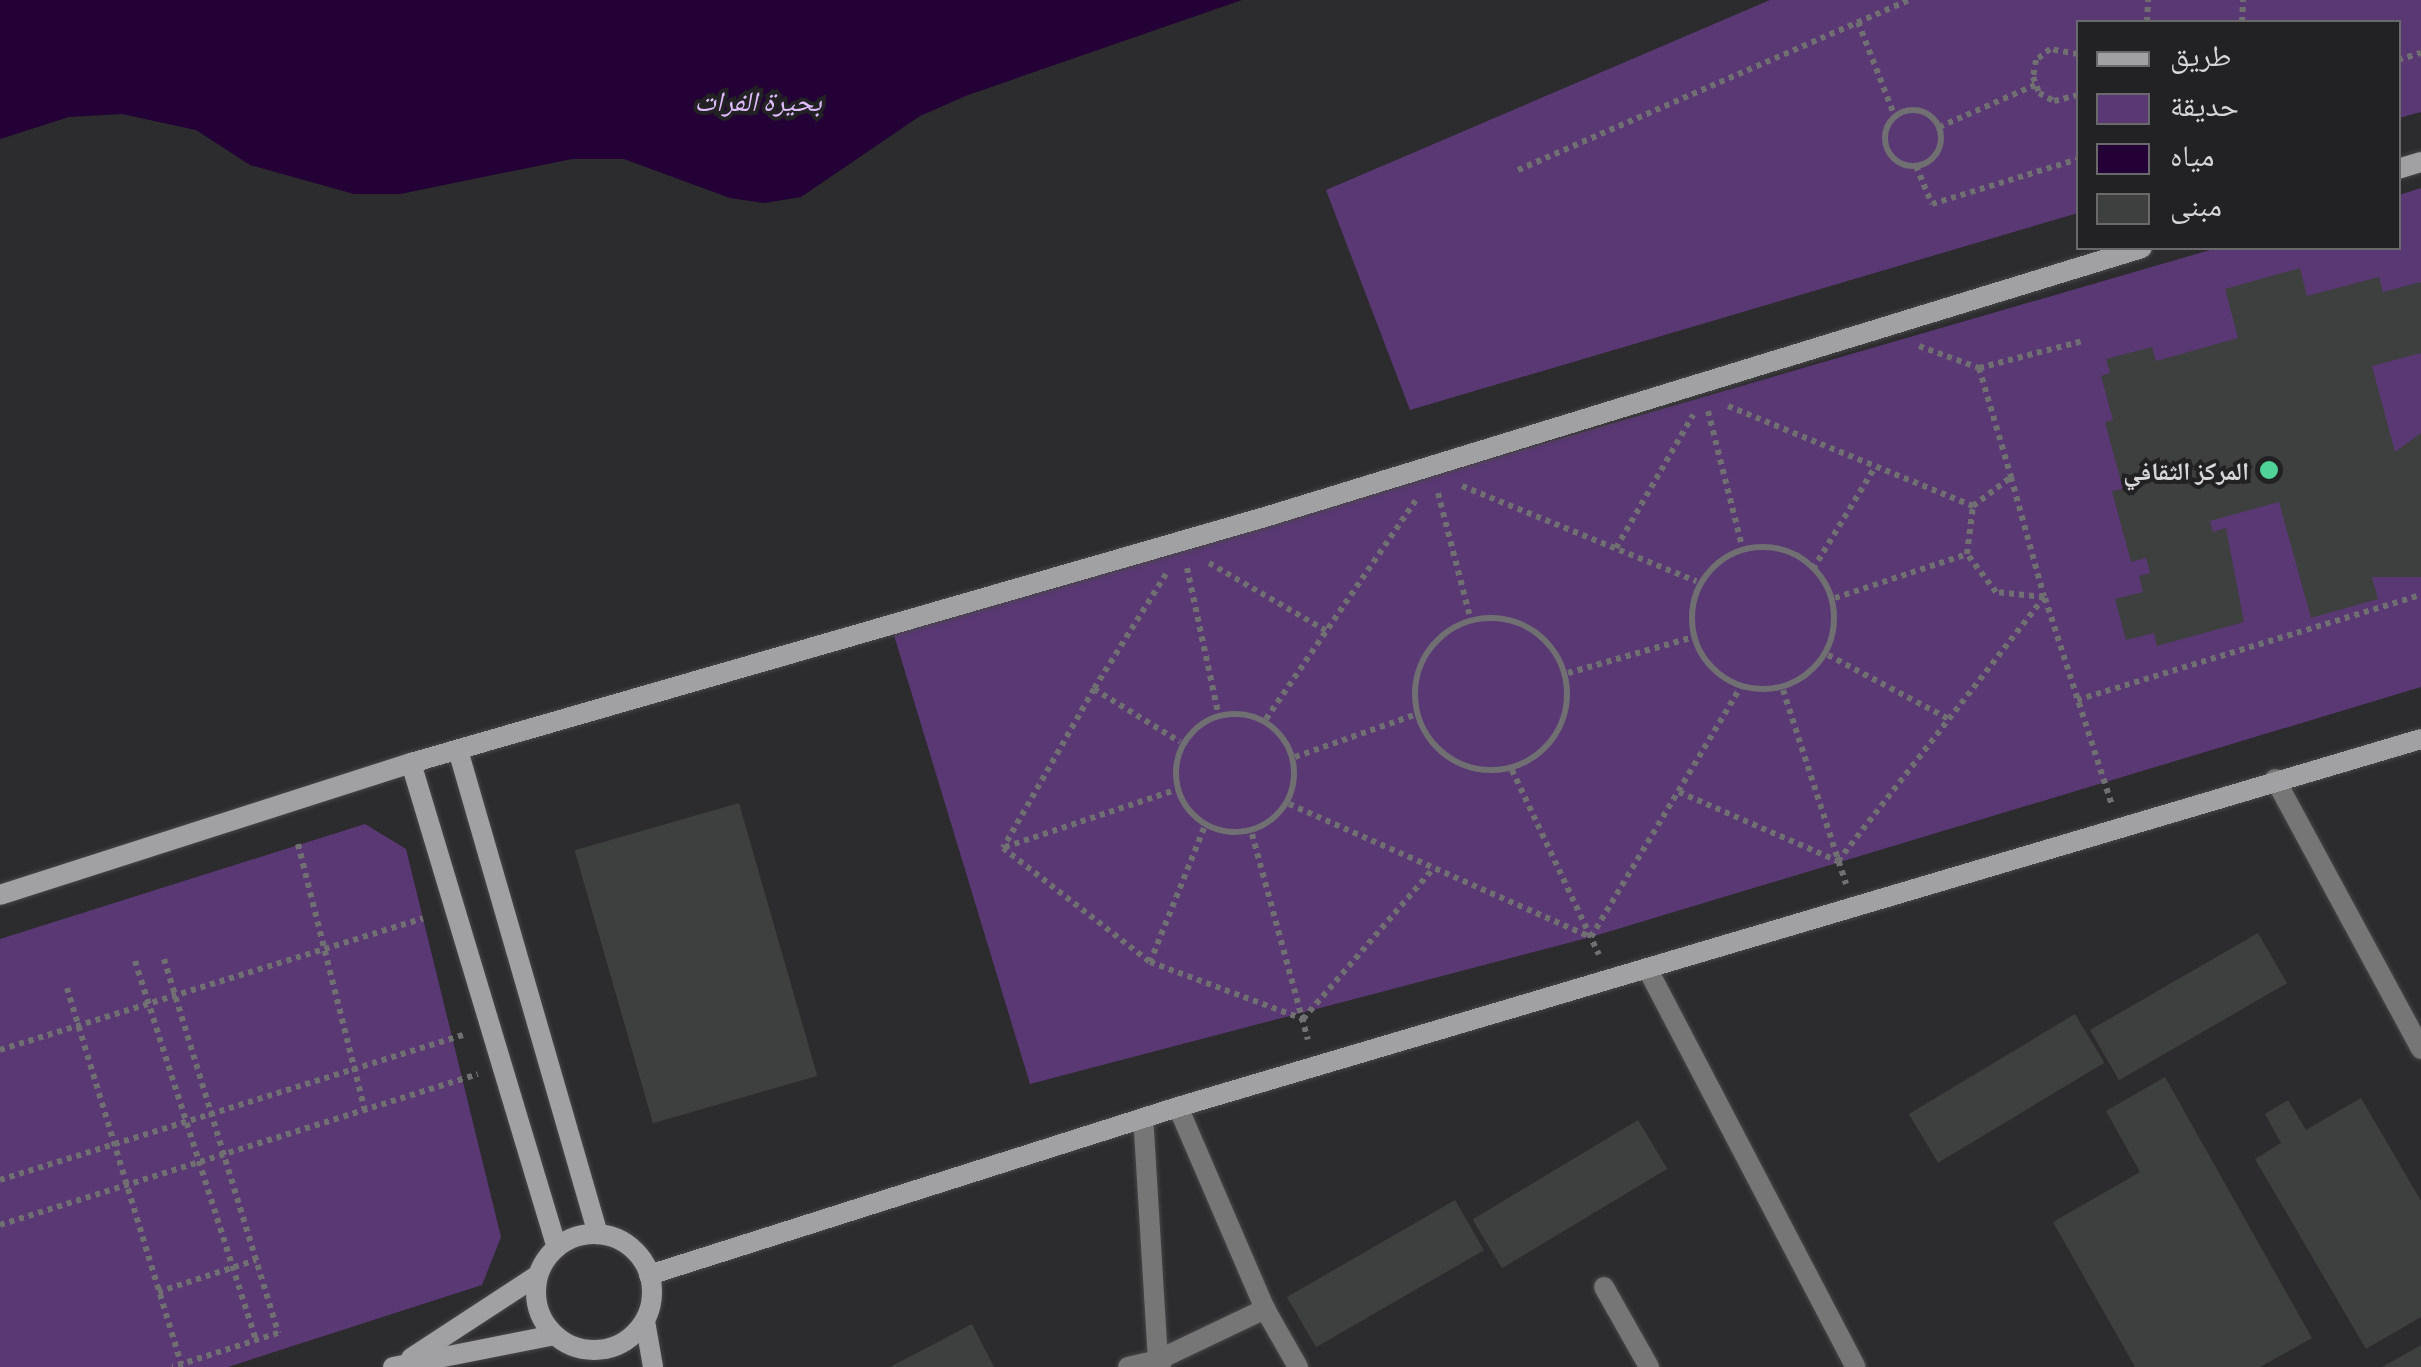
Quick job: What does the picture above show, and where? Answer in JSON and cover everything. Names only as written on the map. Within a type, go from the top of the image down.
[{"type":"main road","points":[[0,895],[411,763],[1246,522],[2135,250]]},
{"type":"main road","points":[[649,1275],[1178,1107],[1854,910],[2275,779],[2421,739]]},
{"type":"main road","points":[[458,750],[598,1234]]},
{"type":"main road","points":[[411,763],[557,1248]]},
{"type":"main road","points":[[397,1366],[538,1275],[557,1248],[598,1234],[634,1249],[649,1275],[645,1321],[653,1367]]},
{"type":"main road","points":[[538,1275],[538,1308],[554,1335],[590,1358],[620,1344],[645,1321]]},
{"type":"main road","points":[[397,1366],[554,1335]]},
{"type":"street","points":[[2275,779],[2421,1049]]},
{"type":"street","points":[[1647,968],[1856,1367]]},
{"type":"street","points":[[1178,1107],[1265,1309],[1298,1367]]},
{"type":"street","points":[[1143,1118],[1160,1363]]},
{"type":"street","points":[[1604,1287],[1649,1367]]},
{"type":"street","points":[[1128,1367],[1160,1363],[1265,1309]]},
{"type":"path","points":[[1518,170],[1909,0]]},
{"type":"path","points":[[1858,22],[1895,117],[1888,149],[1899,162],[1916,166],[1938,150],[1939,128],[1922,112],[1895,117]]},
{"type":"path","points":[[2076,53],[2059,46],[2042,53],[2033,68],[2035,85],[2054,101],[2076,96]]},
{"type":"path","points":[[1939,128],[2035,85]]},
{"type":"path","points":[[1916,166],[1932,204],[2076,160]]},
{"type":"path","points":[[1914,344],[1978,368],[2083,341]]},
{"type":"path","points":[[1978,368],[2044,597],[2120,830]]},
{"type":"path","points":[[1704,396],[1973,506]]},
{"type":"path","points":[[1704,396],[1742,546]]},
{"type":"path","points":[[1616,548],[1704,396]]},
{"type":"path","points":[[1813,568],[1875,466]]},
{"type":"path","points":[[1433,475],[1470,617]]},
{"type":"path","points":[[2011,477],[1973,506],[1967,554],[1996,592],[2044,597]]},
{"type":"path","points":[[1452,482],[1697,581]]},
{"type":"path","points":[[1266,719],[1422,490]]},
{"type":"path","points":[[1742,546],[1800,552],[1835,598],[1828,655],[1783,690],[1725,683],[1690,638],[1697,581],[1742,546]]},
{"type":"path","points":[[1182,548],[1218,713]]},
{"type":"path","points":[[1835,598],[1967,554]]},
{"type":"path","points":[[1198,557],[1327,631]]},
{"type":"path","points":[[1003,848],[1172,564]]},
{"type":"path","points":[[2077,700],[2421,595]]},
{"type":"path","points":[[1838,861],[2044,597]]},
{"type":"path","points":[[1470,617],[1531,624],[1568,673],[1561,734],[1512,770],[1452,763],[1414,715],[1422,655],[1470,617]]},
{"type":"path","points":[[1568,673],[1690,638]]},
{"type":"path","points":[[1828,655],[1949,719]]},
{"type":"path","points":[[1591,938],[1742,685]]},
{"type":"path","points":[[1094,690],[1180,742]]},
{"type":"path","points":[[1783,690],[1854,910]]},
{"type":"path","points":[[1218,713],[1266,719],[1295,756],[1290,804],[1252,834],[1204,828],[1174,790],[1180,742],[1218,713]]},
{"type":"path","points":[[1295,756],[1414,715]]},
{"type":"path","points":[[1512,770],[1611,979]]},
{"type":"path","points":[[1003,848],[1174,790]]},
{"type":"path","points":[[1678,792],[1838,861]]},
{"type":"path","points":[[1290,804],[1591,938]]},
{"type":"path","points":[[1150,962],[1204,828]]},
{"type":"path","points":[[1252,834],[1316,1066]]},
{"type":"path","points":[[298,844],[365,1110]]},
{"type":"path","points":[[1003,848],[1150,962],[1302,1019]]},
{"type":"path","points":[[1302,1019],[1434,868]]},
{"type":"path","points":[[0,1050],[423,918]]},
{"type":"path","points":[[66,988],[158,1292],[176,1366],[278,1333],[164,959]]},
{"type":"path","points":[[135,960],[256,1340]]},
{"type":"path","points":[[0,1180],[491,1026]]},
{"type":"path","points":[[0,1226],[503,1066]]},
{"type":"path","points":[[158,1292],[256,1260]]},
{"type":"green space","points":[[1770,0],[2421,0],[2421,112],[2401,117],[2401,20],[2076,20],[2076,214],[1410,410],[1326,190]]},
{"type":"green space","points":[[2421,188],[2421,687],[1591,937],[1030,1084],[893,632],[2210,250],[2401,250],[2401,194]]},
{"type":"green space","points":[[365,824],[406,849],[501,1237],[482,1285],[228,1367],[0,1367],[0,939]]},
{"type":"water","name":"بحيرة الفرات","points":[[0,0],[1242,0],[968,95],[920,116],[801,197],[764,203],[730,198],[624,159],[572,159],[400,194],[354,194],[250,165],[196,130],[122,114],[69,117],[0,139]]},
{"type":"building","name":"المركز الثقافي","points":[[2300,268],[2307,296],[2379,277],[2383,292],[2421,282],[2421,353],[2372,366],[2395,452],[2421,433],[2421,577],[2372,577],[2378,599],[2311,618],[2279,502],[2210,521],[2213,532],[2226,528],[2244,622],[2157,646],[2154,633],[2126,640],[2115,599],[2143,592],[2139,576],[2150,573],[2146,558],[2131,562],[2112,491],[2123,489],[2105,422],[2113,420],[2101,376],[2110,373],[2106,359],[2152,347],[2156,361],[2238,338],[2225,289]]},
{"type":"building","points":[[739,803],[817,1076],[653,1123],[575,850]]},
{"type":"building","points":[[2258,933],[2287,983],[2119,1080],[2090,1030]]},
{"type":"building","points":[[2075,1014],[2104,1063],[1938,1163],[1909,1114]]},
{"type":"building","points":[[2165,1077],[2312,1338],[2260,1367],[2135,1367],[2053,1222],[2140,1172],[2106,1111]]},
{"type":"building","points":[[2361,1098],[2421,1201],[2421,1317],[2366,1349],[2255,1159],[2281,1143],[2265,1114],[2288,1100],[2306,1130]]},
{"type":"building","points":[[1638,1120],[1667,1169],[1502,1268],[1473,1219]]},
{"type":"building","points":[[1455,1200],[1484,1250],[1316,1347],[1287,1297]]},
{"type":"building","points":[[972,1324],[994,1367],[890,1367]]},
{"type":"building","points":[[2421,1345],[2421,1367],[2382,1367]]},
{"type":"place","name":"المركز الثقافي","points":[[2269,470]]}]
